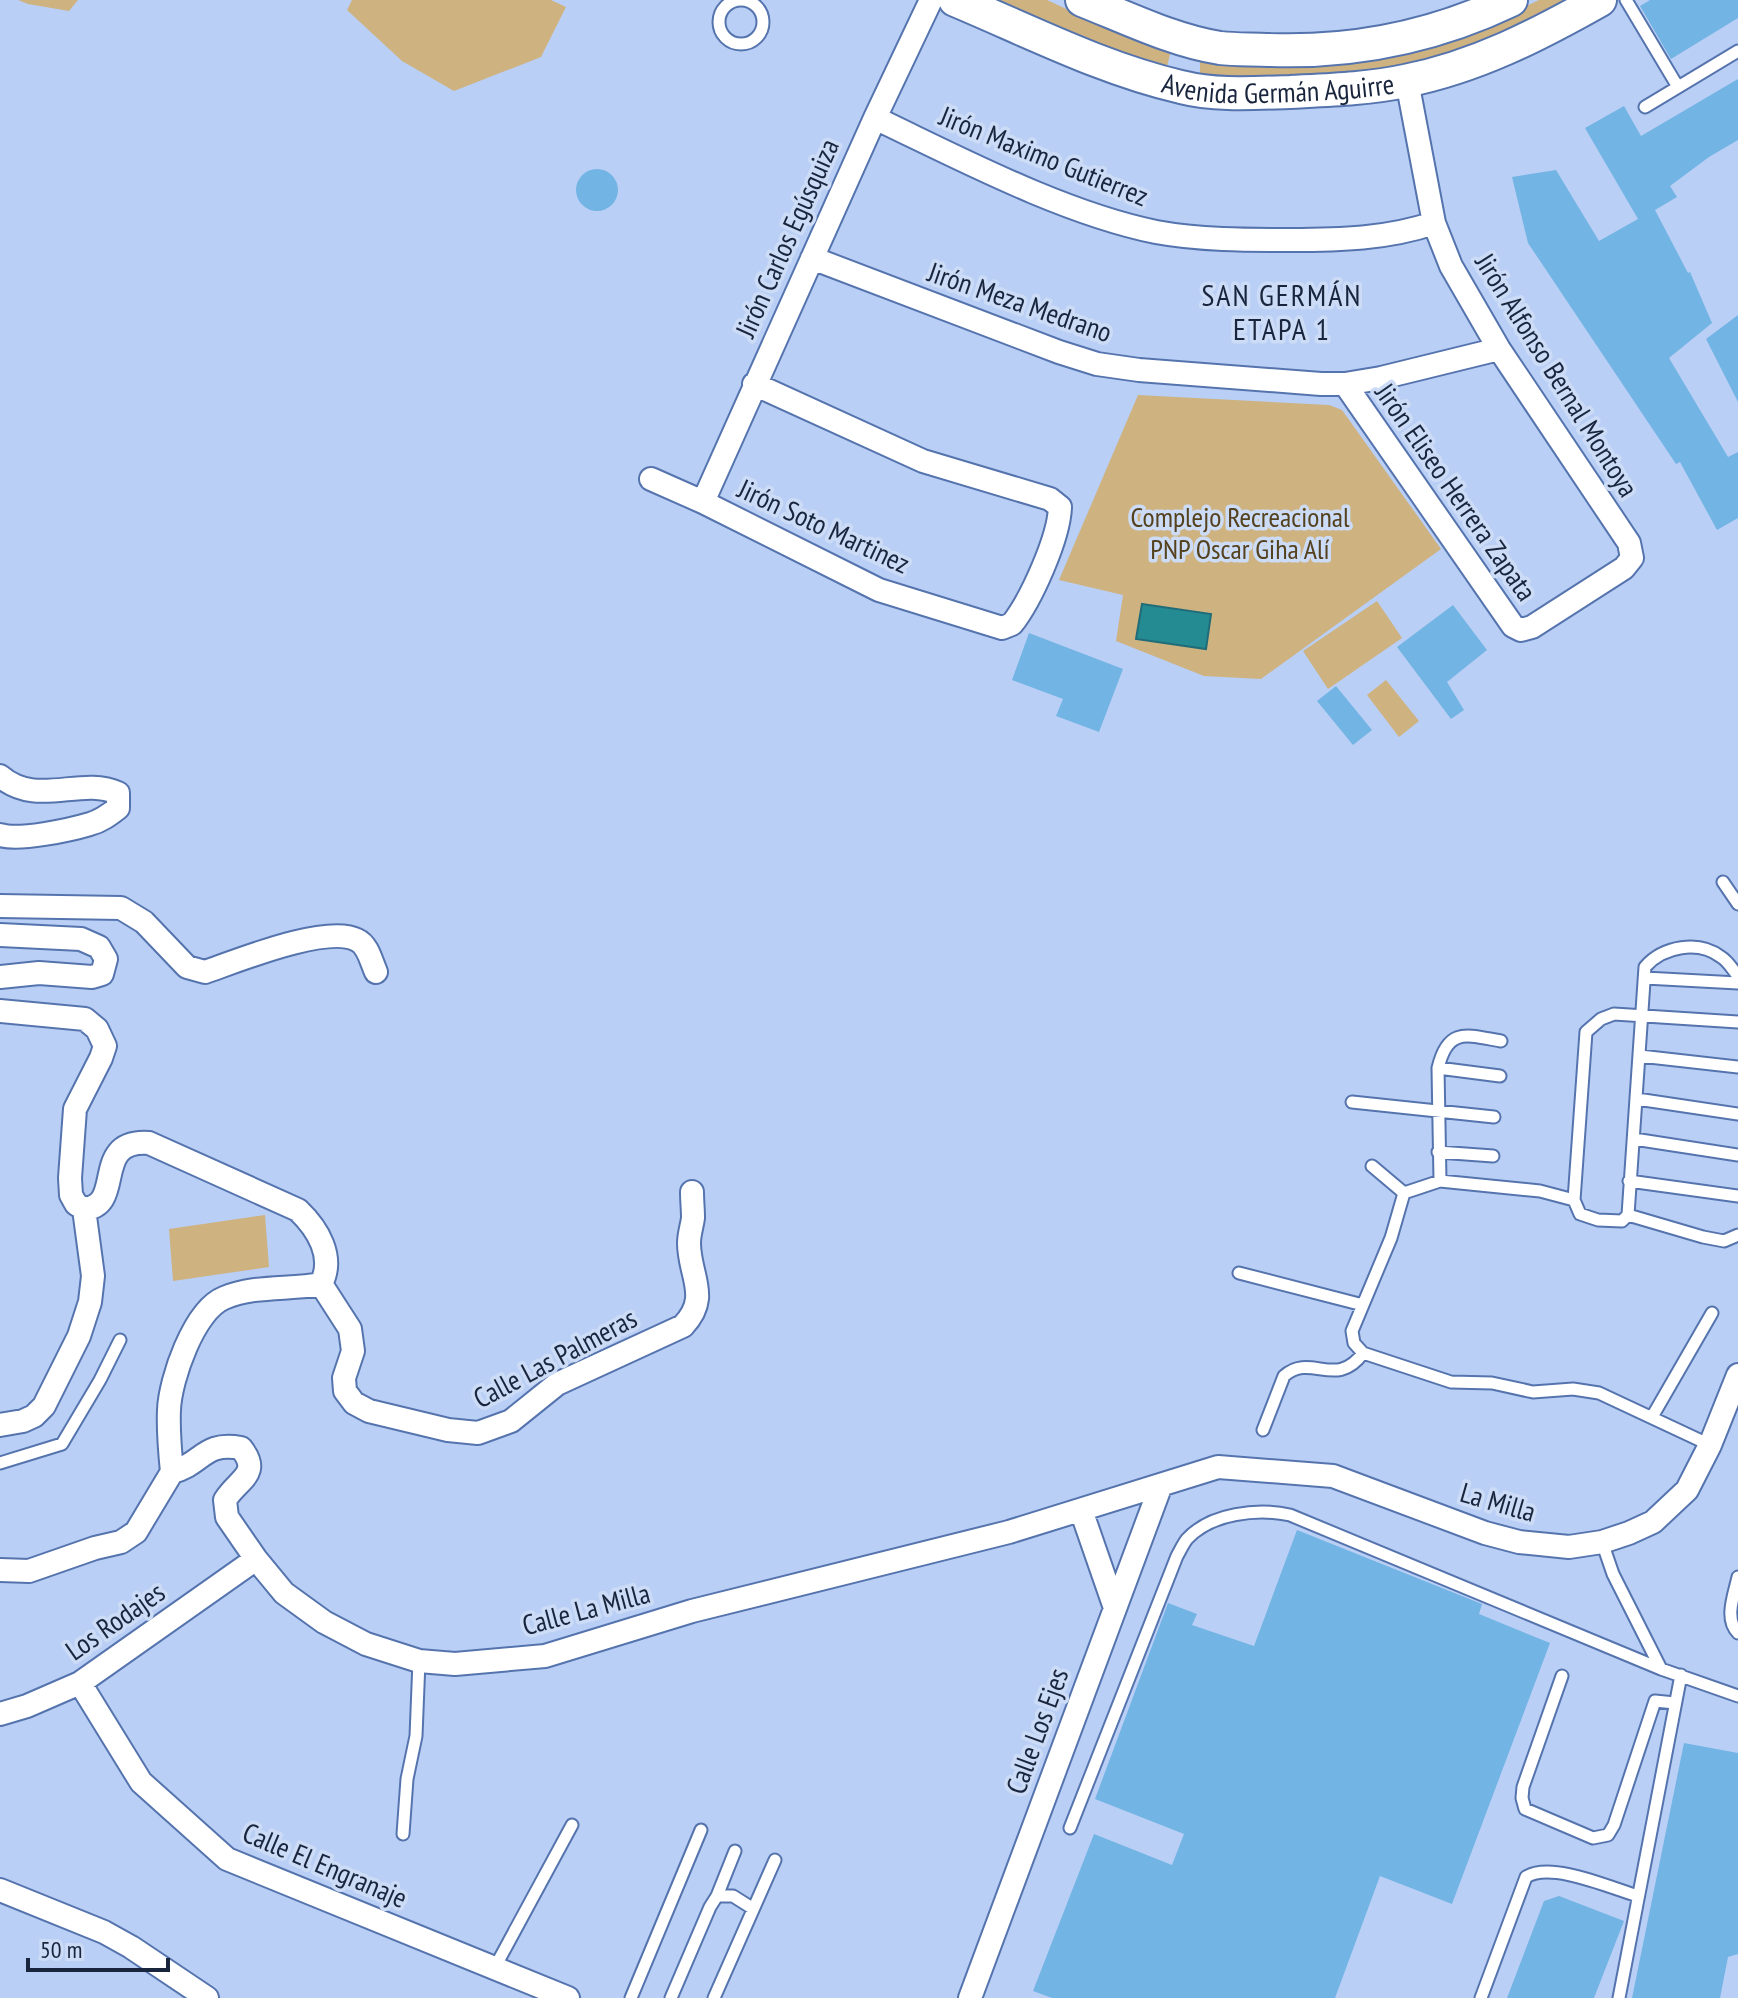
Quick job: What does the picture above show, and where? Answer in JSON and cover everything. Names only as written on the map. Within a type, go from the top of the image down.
[{"type":"main road","name":"Avenida Germán Aguirre","points":[[955,0],[1109,64],[1181,87],[1208,92],[1259,93],[1334,90],[1407,81],[1506,50],[1600,0]]},
{"type":"main road","name":"Avenida Germán Aguirre","points":[[1082,0],[1166,33],[1219,48],[1307,51],[1346,50],[1416,37],[1481,15],[1511,0]]},
{"type":"main road","points":[[1181,87],[1191,40]]},
{"type":"street","name":"Jirón Carlos Egúsquiza","points":[[703,502],[931,0]]},
{"type":"street","name":"Jirón Alfonso Bernal Montoya","points":[[1407,81],[1434,223],[1466,294],[1499,349],[1629,543],[1632,558],[1624,568],[1532,627],[1521,630]]},
{"type":"street","name":"Jirón Maximo Gutierrez","points":[[875,118],[993,174],[1093,214],[1157,232],[1208,237],[1316,240],[1406,232],[1434,223]]},
{"type":"street","name":"Jirón Meza Medrano","points":[[812,258],[1097,364],[1139,370],[1345,384],[1499,349]]},
{"type":"street","name":"Jirón Soto Martinez","points":[[651,479],[879,590],[1002,628],[1012,624],[1048,554],[1060,522],[1060,507],[1050,499],[923,461],[754,384]]},
{"type":"street","name":"Jirón Eliseo Herrera Zapata","points":[[1345,384],[1513,626],[1521,630]]},
{"type":"street","points":[[0,776],[9,784],[41,793],[106,788],[118,793],[118,808],[91,824],[25,836],[0,835]]},
{"type":"street","points":[[0,906],[121,908],[135,914],[187,967],[205,972],[298,942],[340,937],[356,939],[366,948],[376,972]]},
{"type":"street","points":[[0,935],[81,939],[99,947],[106,959],[102,974],[92,977],[39,973],[0,977]]},
{"type":"street","points":[[0,1011],[85,1019],[97,1029],[105,1046],[75,1109],[70,1178],[71,1195],[76,1204],[84,1209],[92,1208],[105,1198],[111,1167],[122,1148],[136,1142],[149,1143],[298,1210],[309,1220],[326,1253],[328,1271],[321,1284],[241,1292],[220,1299],[202,1314],[182,1353],[168,1409],[172,1472],[136,1532],[121,1542],[29,1571],[0,1570]]},
{"type":"street","name":"Calle Las Palmeras","points":[[321,1284],[350,1329],[353,1351],[344,1378],[345,1391],[354,1403],[369,1411],[448,1430],[478,1433],[511,1421],[557,1384],[683,1326],[692,1316],[697,1303],[697,1284],[689,1244],[693,1217],[692,1192]]},
{"type":"street","points":[[0,1425],[23,1421],[44,1406],[79,1336],[90,1302],[93,1276],[84,1209]]},
{"type":"street","name":"La Milla","points":[[1161,1485],[1218,1467],[1333,1476],[1485,1533],[1541,1546],[1569,1547],[1602,1542],[1653,1522],[1687,1490],[1710,1445],[1738,1375]]},
{"type":"street","name":"Calle La Milla","points":[[172,1472],[182,1470],[214,1446],[241,1448],[249,1458],[251,1467],[225,1500],[227,1517],[284,1593],[324,1622],[366,1644],[419,1661],[455,1664],[545,1656],[692,1611],[1009,1532],[1161,1485]]},
{"type":"street","name":"Calle Los Ejes","points":[[970,1998],[1161,1485]]},
{"type":"street","points":[[1081,1510],[1115,1608]]},
{"type":"street","name":"Los Rodajes","points":[[0,1714],[80,1683],[256,1559]]},
{"type":"street","name":"Calle El Engranaje","points":[[80,1683],[141,1782],[227,1859],[568,1998]]},
{"type":"street","points":[[0,1890],[104,1932],[207,1998]]},
{"type":"lane","points":[[1626,0],[1678,87]]},
{"type":"lane","points":[[750,1],[763,18],[761,33],[757,39],[743,45],[729,41],[720,30],[720,15],[729,4],[750,1]]},
{"type":"lane","points":[[1645,107],[1738,51]]},
{"type":"lane","points":[[1723,882],[1738,904]]},
{"type":"lane","points":[[1738,976],[1722,957],[1707,949],[1685,946],[1652,959],[1645,967],[1645,978],[1642,1017],[1637,1099],[1629,1181],[1628,1215],[1622,1221],[1598,1220],[1580,1214],[1574,1200],[1586,1032],[1601,1019],[1614,1014],[1642,1017],[1738,1022]]},
{"type":"lane","points":[[1645,978],[1738,983]]},
{"type":"lane","points":[[1440,1181],[1438,1068],[1442,1051],[1449,1041],[1464,1035],[1501,1041]]},
{"type":"lane","points":[[1640,1056],[1738,1067]]},
{"type":"lane","points":[[1438,1068],[1500,1076]]},
{"type":"lane","points":[[1637,1099],[1738,1114]]},
{"type":"lane","points":[[1352,1102],[1494,1117]]},
{"type":"lane","points":[[1634,1139],[1738,1155]]},
{"type":"lane","points":[[1438,1152],[1493,1156]]},
{"type":"lane","points":[[1372,1166],[1404,1193]]},
{"type":"lane","points":[[1404,1193],[1440,1181],[1540,1191],[1574,1200]]},
{"type":"lane","points":[[1629,1181],[1738,1196]]},
{"type":"lane","points":[[1404,1193],[1391,1238],[1352,1331],[1354,1343],[1363,1353],[1451,1382],[1492,1383],[1533,1392],[1573,1389],[1599,1393],[1710,1445]]},
{"type":"lane","points":[[1628,1215],[1713,1239],[1724,1241],[1738,1235]]},
{"type":"lane","points":[[1239,1273],[1363,1305]]},
{"type":"lane","points":[[1652,1417],[1712,1313]]},
{"type":"lane","points":[[0,1463],[62,1444],[120,1340]]},
{"type":"lane","points":[[1263,1430],[1284,1376],[1291,1370],[1346,1371],[1363,1353]]},
{"type":"lane","points":[[1070,1828],[1177,1556],[1187,1540],[1205,1526],[1234,1516],[1272,1511],[1290,1515],[1661,1669],[1738,1696]]},
{"type":"lane","points":[[1602,1542],[1613,1574],[1661,1669]]},
{"type":"lane","points":[[1738,1577],[1731,1612],[1732,1627],[1738,1633]]},
{"type":"lane","points":[[403,1834],[407,1779],[416,1736],[419,1661]]},
{"type":"lane","points":[[1619,1998],[1681,1675]]},
{"type":"lane","points":[[1562,1676],[1523,1787],[1522,1798],[1525,1809],[1593,1838],[1608,1835],[1614,1825],[1655,1701],[1675,1703]]},
{"type":"lane","points":[[494,1969],[572,1825]]},
{"type":"lane","points":[[631,1998],[701,1830]]},
{"type":"lane","points":[[671,1998],[735,1851]]},
{"type":"lane","points":[[714,1998],[775,1860]]},
{"type":"lane","points":[[1481,1998],[1526,1877],[1534,1872],[1554,1871],[1638,1896]]},
{"type":"lane","points":[[717,1896],[733,1896],[752,1908]]},
{"type":"green space","points":[[18,0],[78,0],[69,11]]},
{"type":"green space","points":[[352,0],[551,0],[566,7],[541,57],[454,91],[402,61],[347,10]]},
{"type":"green space","points":[[990,0],[1047,0],[1101,25],[1171,50],[1166,71],[1095,46]]},
{"type":"green space","points":[[1539,0],[1576,0],[1519,31],[1403,69],[1252,80],[1200,74],[1200,60],[1514,12]]},
{"type":"green space","name":"Complejo Recreacional PNP Oscar Giha Alí","points":[[1138,395],[1329,405],[1342,410],[1441,549],[1261,679],[1204,676],[1116,641],[1123,595],[1059,580]]},
{"type":"green space","points":[[1377,601],[1402,638],[1328,689],[1303,651]]},
{"type":"green space","points":[[1386,680],[1419,721],[1399,737],[1367,695]]},
{"type":"green space","points":[[265,1215],[269,1267],[173,1281],[169,1229]]},
{"type":"shaded area","points":[[1142,604],[1211,614],[1206,649],[1136,639]]},
{"type":"building","points":[[1650,0],[1738,0],[1738,18],[1671,59],[1640,6]]},
{"type":"building","points":[[1738,79],[1738,140],[1670,186],[1677,197],[1655,210],[1690,272],[1712,323],[1669,358],[1728,457],[1738,452],[1738,518],[1717,530],[1680,462],[1676,464],[1528,243],[1512,177],[1556,170],[1599,241],[1638,219],[1585,128],[1624,106],[1641,136]]},
{"type":"building","points":[[597,169],[612,175],[618,190],[612,205],[597,211],[582,205],[576,190],[582,175]]},
{"type":"building","points":[[1738,315],[1738,402],[1706,339]]},
{"type":"building","points":[[1453,605],[1487,650],[1447,682],[1464,710],[1451,719],[1397,647]]},
{"type":"building","points":[[1029,633],[1123,669],[1099,732],[1056,716],[1063,699],[1012,680]]},
{"type":"building","points":[[1336,686],[1372,730],[1353,745],[1317,701]]},
{"type":"building","points":[[1297,1530],[1482,1604],[1479,1614],[1550,1643],[1452,1904],[1380,1876],[1335,1998],[1052,1998],[1033,1991],[1094,1834],[1172,1865],[1184,1834],[1095,1799],[1168,1603],[1197,1614],[1192,1625],[1254,1646]]},
{"type":"building","points":[[1684,1743],[1738,1753],[1738,1954],[1728,1957],[1720,1998],[1632,1998]]},
{"type":"building","points":[[1559,1896],[1624,1921],[1594,1998],[1507,1998],[1544,1901]]},
{"type":"district","name":"SAN GERMÁN ETAPA 1","points":[[1282,313]]}]
